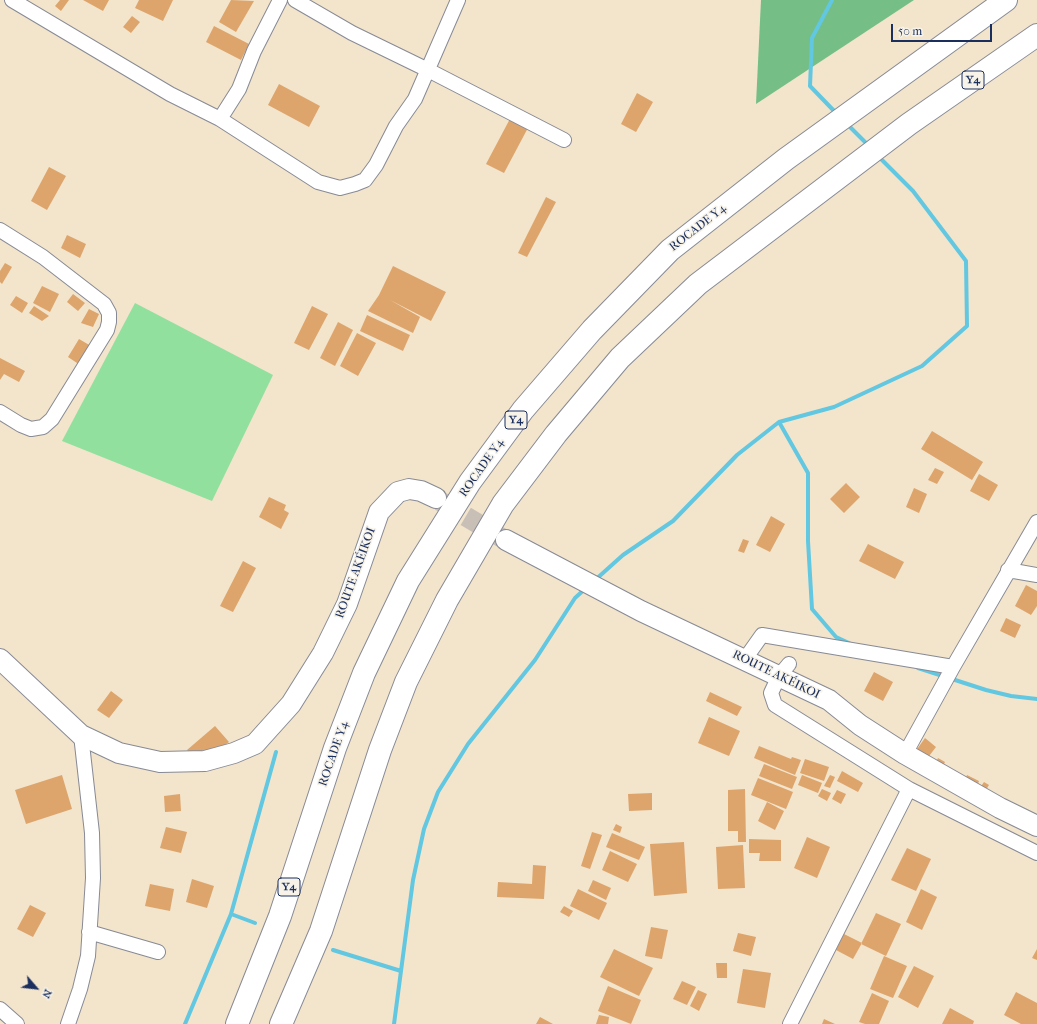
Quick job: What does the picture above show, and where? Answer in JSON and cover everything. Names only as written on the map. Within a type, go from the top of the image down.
[{"type":"highway","name":"ROCADE Y4","points":[[237,1024],[280,916],[335,748],[364,673],[408,581],[470,482],[523,410],[592,330],[670,250],[786,159],[1006,0]]},
{"type":"highway","name":"Y4","points":[[281,1024],[321,931],[380,750],[406,682],[447,600],[503,504],[556,434],[620,358],[698,284],[811,196],[909,124],[1037,35]]},
{"type":"street","points":[[12,0],[170,94],[220,119],[318,182],[340,188],[365,180],[376,165],[396,126],[415,99],[458,0]]},
{"type":"street","points":[[220,119],[239,89],[254,51],[280,0]]},
{"type":"street","points":[[295,0],[352,33],[428,70],[564,140]]},
{"type":"street","points":[[0,230],[43,257],[104,304],[109,313],[107,330],[52,419],[43,427],[31,429],[0,412]]},
{"type":"street","name":"ROUTE AKÉIKOI","points":[[0,659],[81,735],[119,753],[160,762],[205,760],[234,753],[255,744],[291,704],[323,653],[347,604],[379,512],[398,492],[421,491],[436,498]]},
{"type":"street","points":[[905,754],[1008,570],[1037,522]]},
{"type":"street","name":"ROUTE AKÉIKOI","points":[[506,540],[567,574],[641,611],[745,659],[784,670],[829,700],[860,725],[905,754],[1000,808],[1037,826]]},
{"type":"street","points":[[1008,570],[1037,575]]},
{"type":"street","points":[[745,659],[762,635],[953,667]]},
{"type":"street","points":[[784,670],[771,693],[775,705],[787,714],[909,789],[1037,853]]},
{"type":"street","points":[[68,1024],[80,990],[88,956],[93,878],[92,833],[81,735]]},
{"type":"street","points":[[790,1024],[909,789]]},
{"type":"street","points":[[90,932],[158,952]]},
{"type":"street","points":[[0,1009],[17,1024]]},
{"type":"green space","points":[[761,0],[914,0],[756,104]]},
{"type":"green space","points":[[135,303],[273,375],[212,501],[62,441]]},
{"type":"building","points":[[60,0],[69,0],[61,11],[55,6]]},
{"type":"building","points":[[83,0],[109,0],[103,11]]},
{"type":"building","points":[[139,0],[173,0],[163,21],[135,8]]},
{"type":"building","points":[[231,0],[254,1],[236,32],[219,22]]},
{"type":"building","points":[[132,16],[140,22],[131,33],[123,27]]},
{"type":"building","points":[[214,26],[249,44],[241,60],[206,42]]},
{"type":"building","points":[[279,84],[320,106],[309,127],[268,105]]},
{"type":"building","points":[[637,93],[653,102],[636,132],[621,124]]},
{"type":"building","points":[[512,115],[530,124],[504,173],[486,164]]},
{"type":"building","points":[[49,167],[66,176],[47,210],[31,201]]},
{"type":"building","points":[[546,197],[556,202],[527,257],[518,253]]},
{"type":"building","points":[[67,235],[86,244],[80,258],[61,248]]},
{"type":"building","points":[[5,263],[12,267],[2,284],[0,282],[0,271]]},
{"type":"building","points":[[393,266],[446,292],[431,321],[390,300],[420,317],[413,333],[368,311],[379,295]]},
{"type":"building","points":[[42,286],[59,294],[50,312],[33,303]]},
{"type":"building","points":[[73,294],[85,303],[78,311],[67,302]]},
{"type":"building","points":[[16,296],[28,303],[22,313],[10,305]]},
{"type":"building","points":[[34,306],[49,316],[42,321],[29,313]]},
{"type":"building","points":[[312,306],[328,314],[309,350],[294,343]]},
{"type":"building","points":[[89,309],[99,314],[93,327],[81,323]]},
{"type":"building","points":[[367,315],[410,335],[403,351],[360,331]]},
{"type":"building","points":[[338,322],[353,330],[335,366],[320,358]]},
{"type":"building","points":[[357,333],[376,343],[358,376],[340,366]]},
{"type":"building","points":[[79,339],[91,346],[80,365],[68,357]]},
{"type":"building","points":[[0,358],[25,371],[19,382],[4,374],[0,380]]},
{"type":"building","points":[[932,431],[983,462],[972,480],[921,449]]},
{"type":"building","points":[[935,468],[944,472],[937,484],[928,480]]},
{"type":"building","points":[[979,474],[998,485],[989,501],[970,491]]},
{"type":"building","points":[[846,483],[860,497],[844,513],[830,499]]},
{"type":"building","points":[[914,488],[927,494],[919,513],[906,507]]},
{"type":"building","points":[[269,497],[286,505],[284,510],[289,513],[281,529],[259,517]]},
{"type":"building","points":[[771,516],[785,524],[770,552],[756,545]]},
{"type":"building","points":[[743,539],[749,541],[744,553],[738,551]]},
{"type":"building","points":[[868,544],[904,562],[895,579],[859,561]]},
{"type":"building","points":[[243,561],[256,568],[233,612],[220,606]]},
{"type":"building","points":[[1026,585],[1037,591],[1037,606],[1031,615],[1015,606]]},
{"type":"building","points":[[1006,618],[1021,625],[1015,638],[1000,631]]},
{"type":"building","points":[[874,672],[893,682],[883,701],[864,691]]},
{"type":"building","points":[[111,691],[123,700],[109,718],[97,710]]},
{"type":"building","points":[[710,692],[742,707],[737,716],[706,701]]},
{"type":"building","points":[[709,717],[740,731],[729,756],[698,743]]},
{"type":"building","points":[[215,726],[229,742],[208,757],[203,750],[194,758],[187,750]]},
{"type":"building","points":[[925,738],[936,747],[926,760],[915,752]]},
{"type":"building","points":[[759,746],[791,759],[792,757],[801,760],[795,775],[754,758]]},
{"type":"building","points":[[938,758],[945,762],[941,770],[934,766]]},
{"type":"building","points":[[805,759],[829,767],[824,781],[800,773]]},
{"type":"building","points":[[764,764],[797,777],[792,789],[759,776]]},
{"type":"building","points":[[842,771],[863,783],[858,792],[837,781]]},
{"type":"building","points":[[62,775],[72,809],[26,824],[15,790]]},
{"type":"building","points":[[802,775],[822,783],[818,793],[798,785]]},
{"type":"building","points":[[830,775],[835,777],[830,788],[824,786]]},
{"type":"building","points":[[967,775],[979,781],[976,789],[963,784]]},
{"type":"building","points":[[758,778],[793,792],[786,809],[751,795]]},
{"type":"building","points":[[984,782],[989,785],[983,795],[977,792]]},
{"type":"building","points":[[745,789],[746,842],[738,842],[738,831],[728,831],[728,790]]},
{"type":"building","points":[[822,789],[831,793],[827,801],[818,796]]},
{"type":"building","points":[[837,790],[846,794],[841,804],[832,799]]},
{"type":"building","points":[[652,793],[652,810],[629,811],[628,794]]},
{"type":"building","points":[[180,794],[181,811],[165,812],[164,796]]},
{"type":"building","points":[[767,802],[784,811],[775,830],[758,821]]},
{"type":"building","points":[[616,824],[622,827],[620,833],[613,830]]},
{"type":"building","points":[[166,827],[187,832],[181,853],[160,848]]},
{"type":"building","points":[[592,832],[602,835],[590,869],[581,866]]},
{"type":"building","points":[[612,833],[645,847],[639,860],[606,847]]},
{"type":"building","points":[[807,837],[830,847],[817,878],[794,868]]},
{"type":"building","points":[[749,839],[781,840],[781,861],[759,861],[760,853],[749,853]]},
{"type":"building","points":[[684,842],[687,893],[654,896],[650,844]]},
{"type":"building","points":[[743,845],[745,888],[718,889],[716,847]]},
{"type":"building","points":[[907,848],[931,859],[916,891],[891,880]]},
{"type":"building","points":[[610,851],[637,864],[628,882],[602,870]]},
{"type":"building","points":[[533,865],[546,866],[544,899],[497,897],[498,882],[532,884]]},
{"type":"building","points":[[192,879],[214,886],[207,908],[186,902]]},
{"type":"building","points":[[593,880],[611,888],[606,900],[588,891]]},
{"type":"building","points":[[150,884],[174,889],[170,911],[145,906]]},
{"type":"building","points":[[578,889],[607,903],[599,920],[570,906]]},
{"type":"building","points":[[921,889],[937,897],[922,930],[906,922]]},
{"type":"building","points":[[30,905],[46,913],[33,937],[17,929]]},
{"type":"building","points":[[564,906],[573,911],[569,917],[560,912]]},
{"type":"building","points":[[876,913],[901,924],[886,956],[861,944]]},
{"type":"building","points":[[651,927],[668,930],[662,959],[645,956]]},
{"type":"building","points":[[738,933],[756,937],[751,956],[733,951]]},
{"type":"building","points":[[844,934],[862,943],[853,959],[836,950]]},
{"type":"building","points":[[614,949],[653,968],[639,996],[600,977]]},
{"type":"building","points":[[1037,949],[1037,960],[1032,958]]},
{"type":"building","points":[[884,956],[907,966],[893,998],[870,989]]},
{"type":"building","points":[[716,963],[727,963],[727,978],[717,978]]},
{"type":"building","points":[[914,966],[934,976],[918,1008],[898,997]]},
{"type":"building","points":[[743,969],[771,973],[765,1008],[737,1003]]},
{"type":"building","points":[[682,981],[696,987],[687,1005],[673,999]]},
{"type":"building","points":[[608,986],[641,1000],[631,1024],[598,1011]]},
{"type":"building","points":[[698,990],[707,994],[699,1011],[690,1006]]},
{"type":"building","points":[[1016,992],[1037,1003],[1037,1024],[1021,1024],[1004,1015]]},
{"type":"building","points":[[872,993],[889,1001],[879,1024],[865,1024],[859,1022]]},
{"type":"building","points":[[950,1008],[974,1021],[973,1024],[942,1024]]},
{"type":"building","points":[[599,1015],[609,1017],[608,1024],[596,1024]]},
{"type":"building","points":[[540,1017],[553,1024],[536,1024]]},
{"type":"building","points":[[824,1019],[835,1024],[822,1024]]},
{"type":"waterway","points":[[832,0],[812,38],[810,86],[837,114]]},
{"type":"waterway","points":[[846,123],[869,146]]},
{"type":"waterway","points":[[594,581],[623,555],[673,521],[737,455],[779,422],[834,407],[922,366],[967,326],[966,261],[913,191],[878,156]]},
{"type":"waterway","points":[[779,422],[808,473],[808,541],[812,609],[836,637],[851,644]]},
{"type":"waterway","points":[[394,1024],[413,880],[424,829],[438,792],[468,744],[535,660],[575,598],[586,588]]},
{"type":"waterway","points":[[918,668],[986,690],[1011,696],[1037,699]]},
{"type":"waterway","points":[[185,1024],[231,914],[276,752]]},
{"type":"waterway","points":[[231,914],[255,923]]},
{"type":"waterway","points":[[333,950],[401,971]]},
{"type":"tunnel","points":[[440,501],[502,538]]}]
